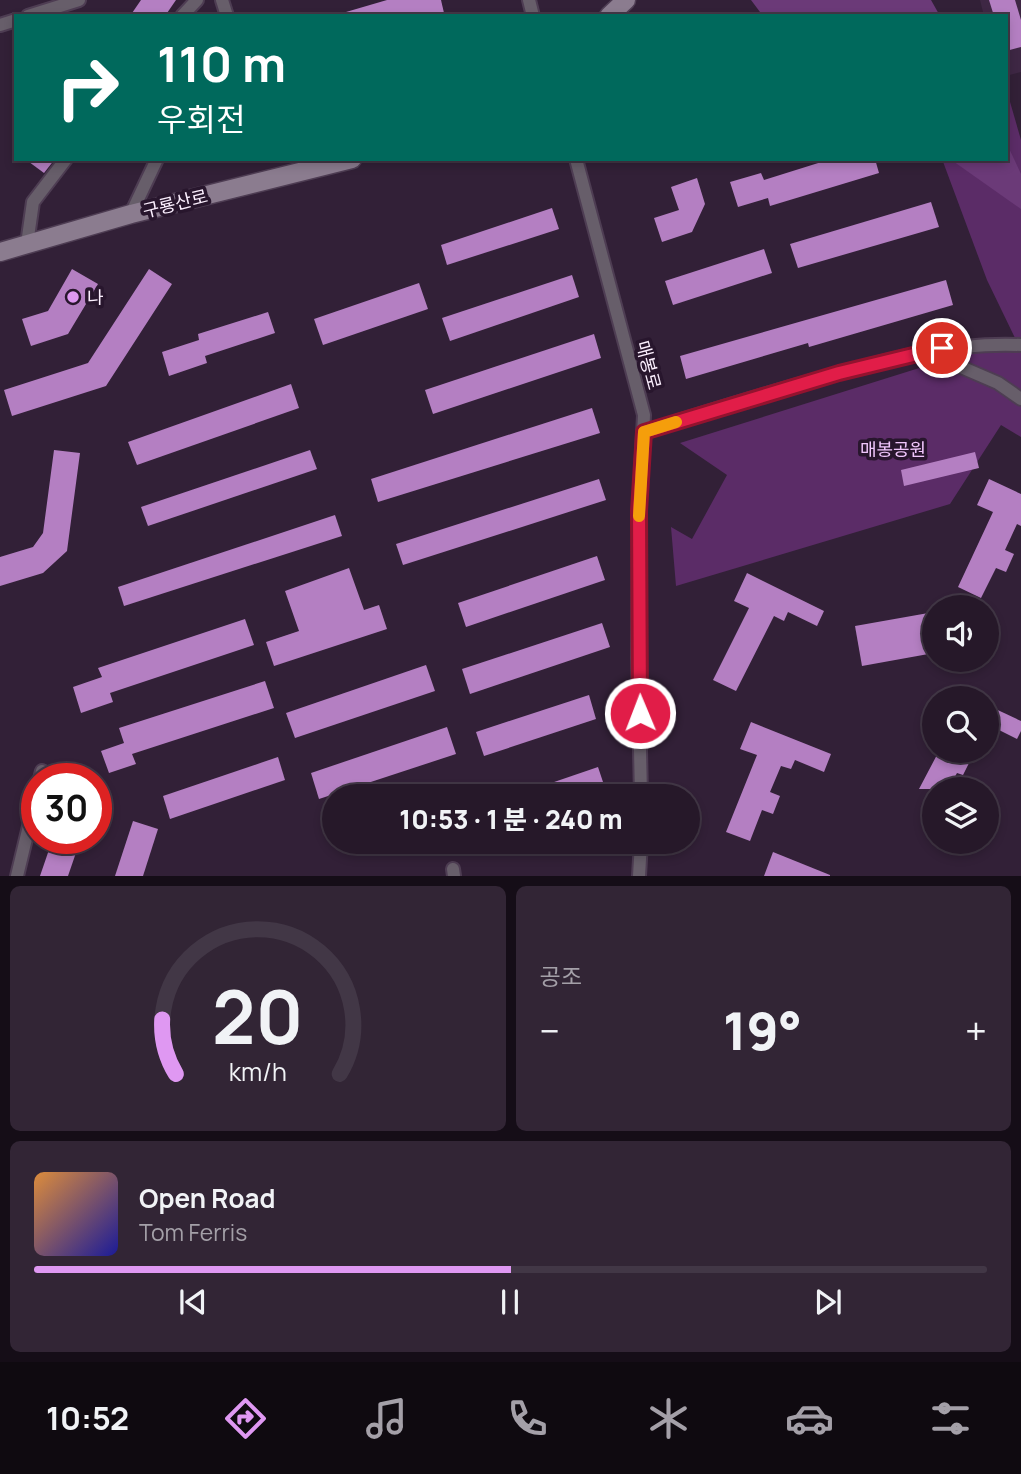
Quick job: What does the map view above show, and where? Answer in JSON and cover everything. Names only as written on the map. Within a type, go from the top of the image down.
[{"type":"street","points":[[32,14],[79,0]]},
{"type":"street","points":[[184,14],[197,0]]},
{"type":"street","points":[[611,14],[626,0]]},
{"type":"street","points":[[27,244],[33,202],[64,161]]},
{"type":"street","points":[[131,214],[156,161]]},
{"type":"street","name":"구룡산로","points":[[0,252],[131,214],[344,161]]},
{"type":"street","name":"매봉로","points":[[577,161],[644,415],[639,524],[641,784]]},
{"type":"street","points":[[644,432],[765,394],[924,351],[965,345],[1021,345]]},
{"type":"street","points":[[924,351],[998,383],[1021,399]]},
{"type":"street","points":[[17,876],[22,854]]},
{"type":"street","points":[[639,876],[640,854]]},
{"type":"shaded area","points":[[751,0],[931,0],[939,14],[762,14]]},
{"type":"shaded area","points":[[980,0],[1021,0],[1021,72],[1008,75],[1008,14],[984,14]]},
{"type":"shaded area","points":[[1008,146],[1021,174],[1021,209],[953,161],[1008,161]]},
{"type":"green space","name":"매봉공원","points":[[1008,95],[1021,140],[1021,437],[1001,425],[950,504],[676,586],[671,527],[692,539],[727,475],[680,443],[1015,338],[987,280],[943,161],[1008,161]]},
{"type":"building","points":[[141,0],[176,0],[166,14],[131,14]]},
{"type":"building","points":[[387,0],[441,0],[444,13],[346,14]]},
{"type":"building","points":[[989,0],[1015,0],[1021,20],[1021,47],[1008,50],[1008,14],[993,14]]},
{"type":"building","points":[[28,161],[53,161],[44,173]]},
{"type":"building","points":[[825,161],[876,161],[879,173],[770,206],[768,198],[738,207],[730,182],[761,173],[764,180]]},
{"type":"building","points":[[697,178],[705,204],[692,232],[662,242],[654,218],[679,210],[671,187]]},
{"type":"building","points":[[931,202],[939,227],[798,268],[790,244]]},
{"type":"building","points":[[552,208],[559,229],[447,265],[441,245]]},
{"type":"building","points":[[764,249],[772,273],[673,305],[665,281]]},
{"type":"building","name":"나","points":[[72,269],[98,284],[68,334],[31,346],[22,319],[48,311]]},
{"type":"building","points":[[149,269],[172,284],[106,386],[12,416],[4,390],[88,363]]},
{"type":"building","points":[[572,275],[579,297],[450,341],[442,318]]},
{"type":"building","points":[[946,280],[953,305],[809,347],[808,343],[686,379],[680,356]]},
{"type":"building","points":[[419,283],[428,309],[323,345],[314,319]]},
{"type":"building","points":[[268,312],[275,333],[205,356],[207,363],[169,376],[162,352],[199,340],[198,334]]},
{"type":"building","points":[[594,334],[601,358],[433,414],[425,390]]},
{"type":"building","points":[[291,384],[299,408],[137,465],[128,442]]},
{"type":"building","points":[[592,408],[600,433],[378,502],[371,479]]},
{"type":"building","points":[[54,450],[80,453],[67,551],[43,573],[0,586],[0,557],[33,547],[43,533]]},
{"type":"building","points":[[310,450],[317,469],[148,526],[141,507]]},
{"type":"building","points":[[975,452],[979,468],[904,486],[901,470]]},
{"type":"building","points":[[599,479],[606,500],[403,565],[396,544]]},
{"type":"building","points":[[989,479],[1021,494],[1021,526],[1017,524],[1005,550],[1014,554],[1006,572],[996,568],[982,595],[975,595],[958,587],[993,512],[977,505]]},
{"type":"building","points":[[335,515],[342,536],[124,606],[118,587]]},
{"type":"building","points":[[597,556],[605,580],[466,627],[458,603]]},
{"type":"building","points":[[349,568],[364,610],[379,605],[387,629],[274,666],[266,642],[299,631],[285,591]]},
{"type":"building","points":[[747,573],[824,611],[817,626],[788,612],[784,621],[774,616],[736,691],[713,680],[749,608],[734,601]]},
{"type":"building","points":[[922,614],[922,655],[862,666],[855,626]]},
{"type":"building","points":[[245,619],[254,645],[110,693],[113,702],[81,713],[73,687],[102,677],[98,668]]},
{"type":"building","points":[[602,623],[610,647],[470,694],[462,669]]},
{"type":"building","points":[[426,665],[435,691],[295,738],[286,713]]},
{"type":"building","points":[[265,681],[274,708],[132,754],[136,764],[112,772],[112,763],[105,763],[101,751],[124,743],[119,728]]},
{"type":"building","points":[[589,695],[596,719],[484,756],[476,732]]},
{"type":"building","points":[[999,711],[1021,721],[1021,731],[1017,739],[999,730]]},
{"type":"building","points":[[751,722],[831,754],[824,772],[795,760],[791,769],[781,766],[770,792],[780,796],[773,814],[762,810],[750,841],[726,832],[757,755],[740,749]]},
{"type":"building","points":[[447,727],[456,754],[365,784],[322,784],[322,798],[319,799],[311,773]]},
{"type":"building","points":[[278,757],[285,780],[170,819],[163,796]]},
{"type":"building","points":[[933,763],[969,763],[963,775],[957,773],[955,777],[925,777]]},
{"type":"building","points":[[598,767],[604,784],[548,784]]},
{"type":"building","points":[[133,821],[158,829],[143,876],[115,876]]},
{"type":"building","points":[[773,852],[830,875],[830,876],[764,876]]},
{"type":"building","points":[[48,854],[76,854],[68,876],[40,876]]},
{"type":"slow traffic","points":[[639,516],[644,432],[676,422]]},
{"type":"place","name":"나","points":[[73,297]]},
{"type":"route","points":[[640,713],[639,511],[644,432],[839,373],[942,348]]}]
